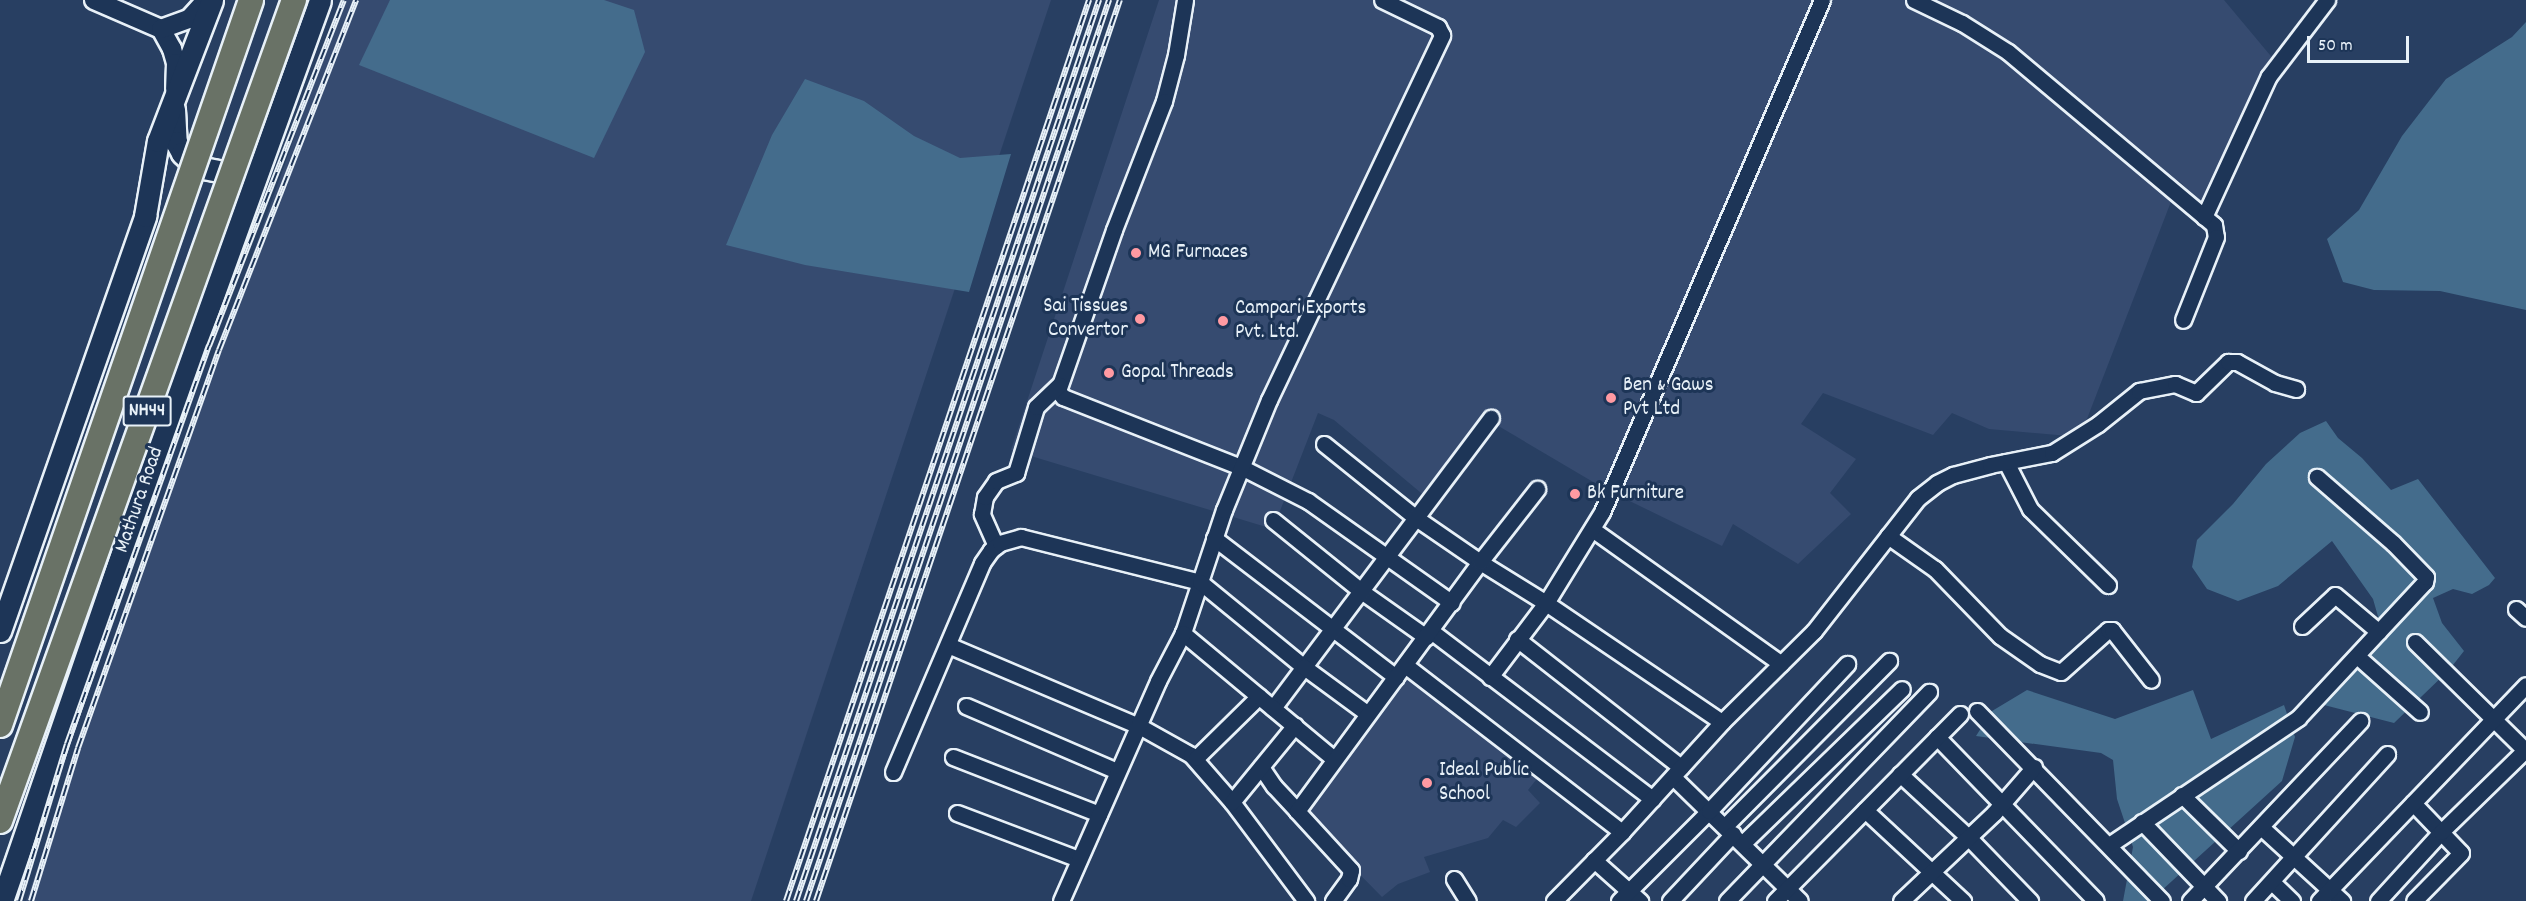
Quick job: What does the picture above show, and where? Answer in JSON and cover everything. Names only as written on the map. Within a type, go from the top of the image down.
[{"type":"highway","name":"NH44","points":[[0,725],[251,0]]},
{"type":"highway","name":"Mathura Road","points":[[0,821],[294,0]]},
{"type":"main road","points":[[0,631],[145,216],[158,141],[212,0]]},
{"type":"main road","name":"Mathura Road","points":[[2,901],[158,448],[316,6]]},
{"type":"main road","points":[[174,99],[173,131],[176,142],[182,153],[203,168],[223,172],[244,167],[267,148]]},
{"type":"street","points":[[94,0],[161,29],[172,49],[176,63],[174,99]]},
{"type":"street","points":[[161,29],[189,19],[206,0]]},
{"type":"street","points":[[1185,0],[1176,55],[1164,101],[1058,391],[1063,398],[1241,467],[1308,501],[1452,603]]},
{"type":"street","points":[[1061,901],[1117,771],[1183,633],[1214,538],[1241,467],[1289,355],[1442,35],[1438,27],[1382,0]]},
{"type":"street","points":[[1490,677],[1546,603],[1607,501],[1822,0]]},
{"type":"street","points":[[1914,0],[1962,23],[2008,52],[2214,225],[2216,237],[2183,320]]},
{"type":"street","points":[[2204,217],[2269,76],[2327,0]]},
{"type":"street","points":[[1554,901],[1722,722],[1814,631],[1918,498],[1937,483],[1953,476],[2006,462],[2052,453],[2098,424],[2133,394],[2151,386],[2175,384],[2196,393],[2228,362],[2237,362],[2275,383],[2296,389]]},
{"type":"street","points":[[996,546],[982,514],[985,497],[996,481],[1016,472],[1036,407],[1059,385]]},
{"type":"street","points":[[1273,708],[1491,418]]},
{"type":"street","points":[[1324,444],[1416,518],[1722,722]]},
{"type":"street","points":[[2006,462],[2030,509],[2108,585]]},
{"type":"street","points":[[2109,845],[2298,718],[2425,582],[2426,577],[2393,543],[2317,477]]},
{"type":"street","points":[[1297,811],[1480,562],[1537,489]]},
{"type":"street","points":[[1273,520],[1361,591],[1490,677],[1652,799]]},
{"type":"street","points":[[1592,529],[1781,664]]},
{"type":"street","points":[[1888,536],[1935,568],[2006,641],[2048,668],[2056,672],[2065,670],[2108,630],[2112,630],[2151,680]]},
{"type":"street","points":[[893,772],[982,563],[996,546],[1009,539],[1021,537],[1200,582],[1304,668],[1368,714]]},
{"type":"street","points":[[1214,538],[1334,627],[1401,671],[1622,831]]},
{"type":"street","points":[[2302,626],[2335,595],[2379,632]]},
{"type":"street","points":[[1183,633],[1334,759]]},
{"type":"street","points":[[1517,639],[1677,772],[1708,811],[1800,901]]},
{"type":"street","points":[[2378,901],[2441,832],[2525,750],[2415,642]]},
{"type":"street","points":[[948,645],[1139,726],[1196,758],[1306,901]]},
{"type":"street","points":[[2357,656],[2420,712]]},
{"type":"street","points":[[1679,898],[1889,661]]},
{"type":"street","points":[[1594,860],[1630,898],[1708,811],[1847,664]]},
{"type":"street","points":[[2319,901],[2526,685]]},
{"type":"street","points":[[1734,834],[1902,689]]},
{"type":"street","points":[[1726,901],[1929,692]]},
{"type":"street","points":[[1196,758],[1259,696]]},
{"type":"street","points":[[966,706],[1117,771]]},
{"type":"street","points":[[1977,711],[2162,901]]},
{"type":"street","points":[[1775,901],[1960,714]]},
{"type":"street","points":[[2190,901],[2360,721]]},
{"type":"street","points":[[1232,802],[1295,725]]},
{"type":"street","points":[[1937,737],[2096,901]]},
{"type":"street","points":[[2253,901],[2295,858],[2387,754]]},
{"type":"street","points":[[953,757],[1100,814]]},
{"type":"street","points":[[1261,767],[1274,786],[1351,870],[1349,879],[1333,901]]},
{"type":"street","points":[[1901,901],[1969,838],[2034,767]]},
{"type":"street","points":[[1900,774],[1969,838],[2030,901]]},
{"type":"street","points":[[2182,795],[2239,850]]},
{"type":"street","points":[[2413,803],[2458,848],[2460,857],[2414,901]]},
{"type":"street","points":[[1865,810],[1963,901]]},
{"type":"street","points":[[957,813],[1079,859]]},
{"type":"street","points":[[2142,822],[2218,901]]},
{"type":"street","points":[[2261,827],[2342,901]]},
{"type":"street","points":[[1454,879],[1468,901]]},
{"type":"street","points":[[2272,882],[2292,901]]},
{"type":"shaded area","points":[[346,0],[1051,0],[751,901],[26,901],[337,17]]},
{"type":"shaded area","points":[[390,0],[604,0],[634,10],[645,52],[594,158],[359,65]]},
{"type":"shaded area","points":[[1159,0],[2224,0],[2280,67],[2213,214],[2179,181],[2080,437],[1989,429],[1952,413],[1933,435],[1823,393],[1801,424],[1856,459],[1830,493],[1851,514],[1798,564],[1733,524],[1722,546],[1605,489],[1495,424],[1433,503],[1334,420],[1318,413],[1273,529],[1011,450]]},
{"type":"shaded area","points":[[2526,22],[2526,310],[2440,291],[2374,290],[2343,282],[2327,239],[2359,210],[2402,136],[2446,79],[2512,37]]},
{"type":"shaded area","points":[[805,79],[864,101],[914,136],[960,158],[1011,154],[969,292],[805,265],[726,245],[772,135]]},
{"type":"shaded area","points":[[2326,421],[2338,438],[2362,458],[2391,490],[2418,479],[2495,578],[2489,585],[2472,594],[2453,589],[2433,598],[2442,623],[2464,651],[2449,670],[2394,723],[2324,705],[2336,684],[2383,634],[2373,599],[2332,541],[2278,586],[2238,601],[2207,589],[2192,567],[2197,540],[2233,504],[2266,464],[2300,433]]},
{"type":"shaded area","name":"Ideal Public School","points":[[1405,676],[1540,775],[1528,790],[1540,803],[1516,827],[1503,820],[1488,838],[1424,857],[1430,872],[1398,884],[1382,897],[1307,821],[1306,807]]},
{"type":"shaded area","points":[[2027,690],[2115,719],[2193,690],[2211,739],[2284,705],[2295,737],[2282,781],[2150,901],[2123,901],[2133,847],[2117,799],[2113,760],[2101,753],[1976,736],[1992,711]]},
{"type":"railway","points":[[19,901],[67,744],[209,346],[344,0]]},
{"type":"railway","points":[[31,901],[78,748],[219,350],[356,0]]},
{"type":"railway","points":[[786,901],[1089,0]]},
{"type":"railway","points":[[796,901],[1099,0]]},
{"type":"railway","points":[[806,901],[1109,0]]},
{"type":"railway","points":[[816,901],[1120,0]]},
{"type":"place","name":"MG Furnaces","points":[[1136,253]]},
{"type":"place","name":"Sai Tissues Convertor","points":[[1140,319]]},
{"type":"place","name":"Campari Exports Pvt. Ltd.","points":[[1223,321]]},
{"type":"place","name":"Gopal Threads","points":[[1109,373]]},
{"type":"place","name":"Ben & Gaws Pvt Ltd","points":[[1611,398]]},
{"type":"place","name":"Bk Furniture","points":[[1575,494]]},
{"type":"place","name":"Ideal Public School","points":[[1427,783]]}]
